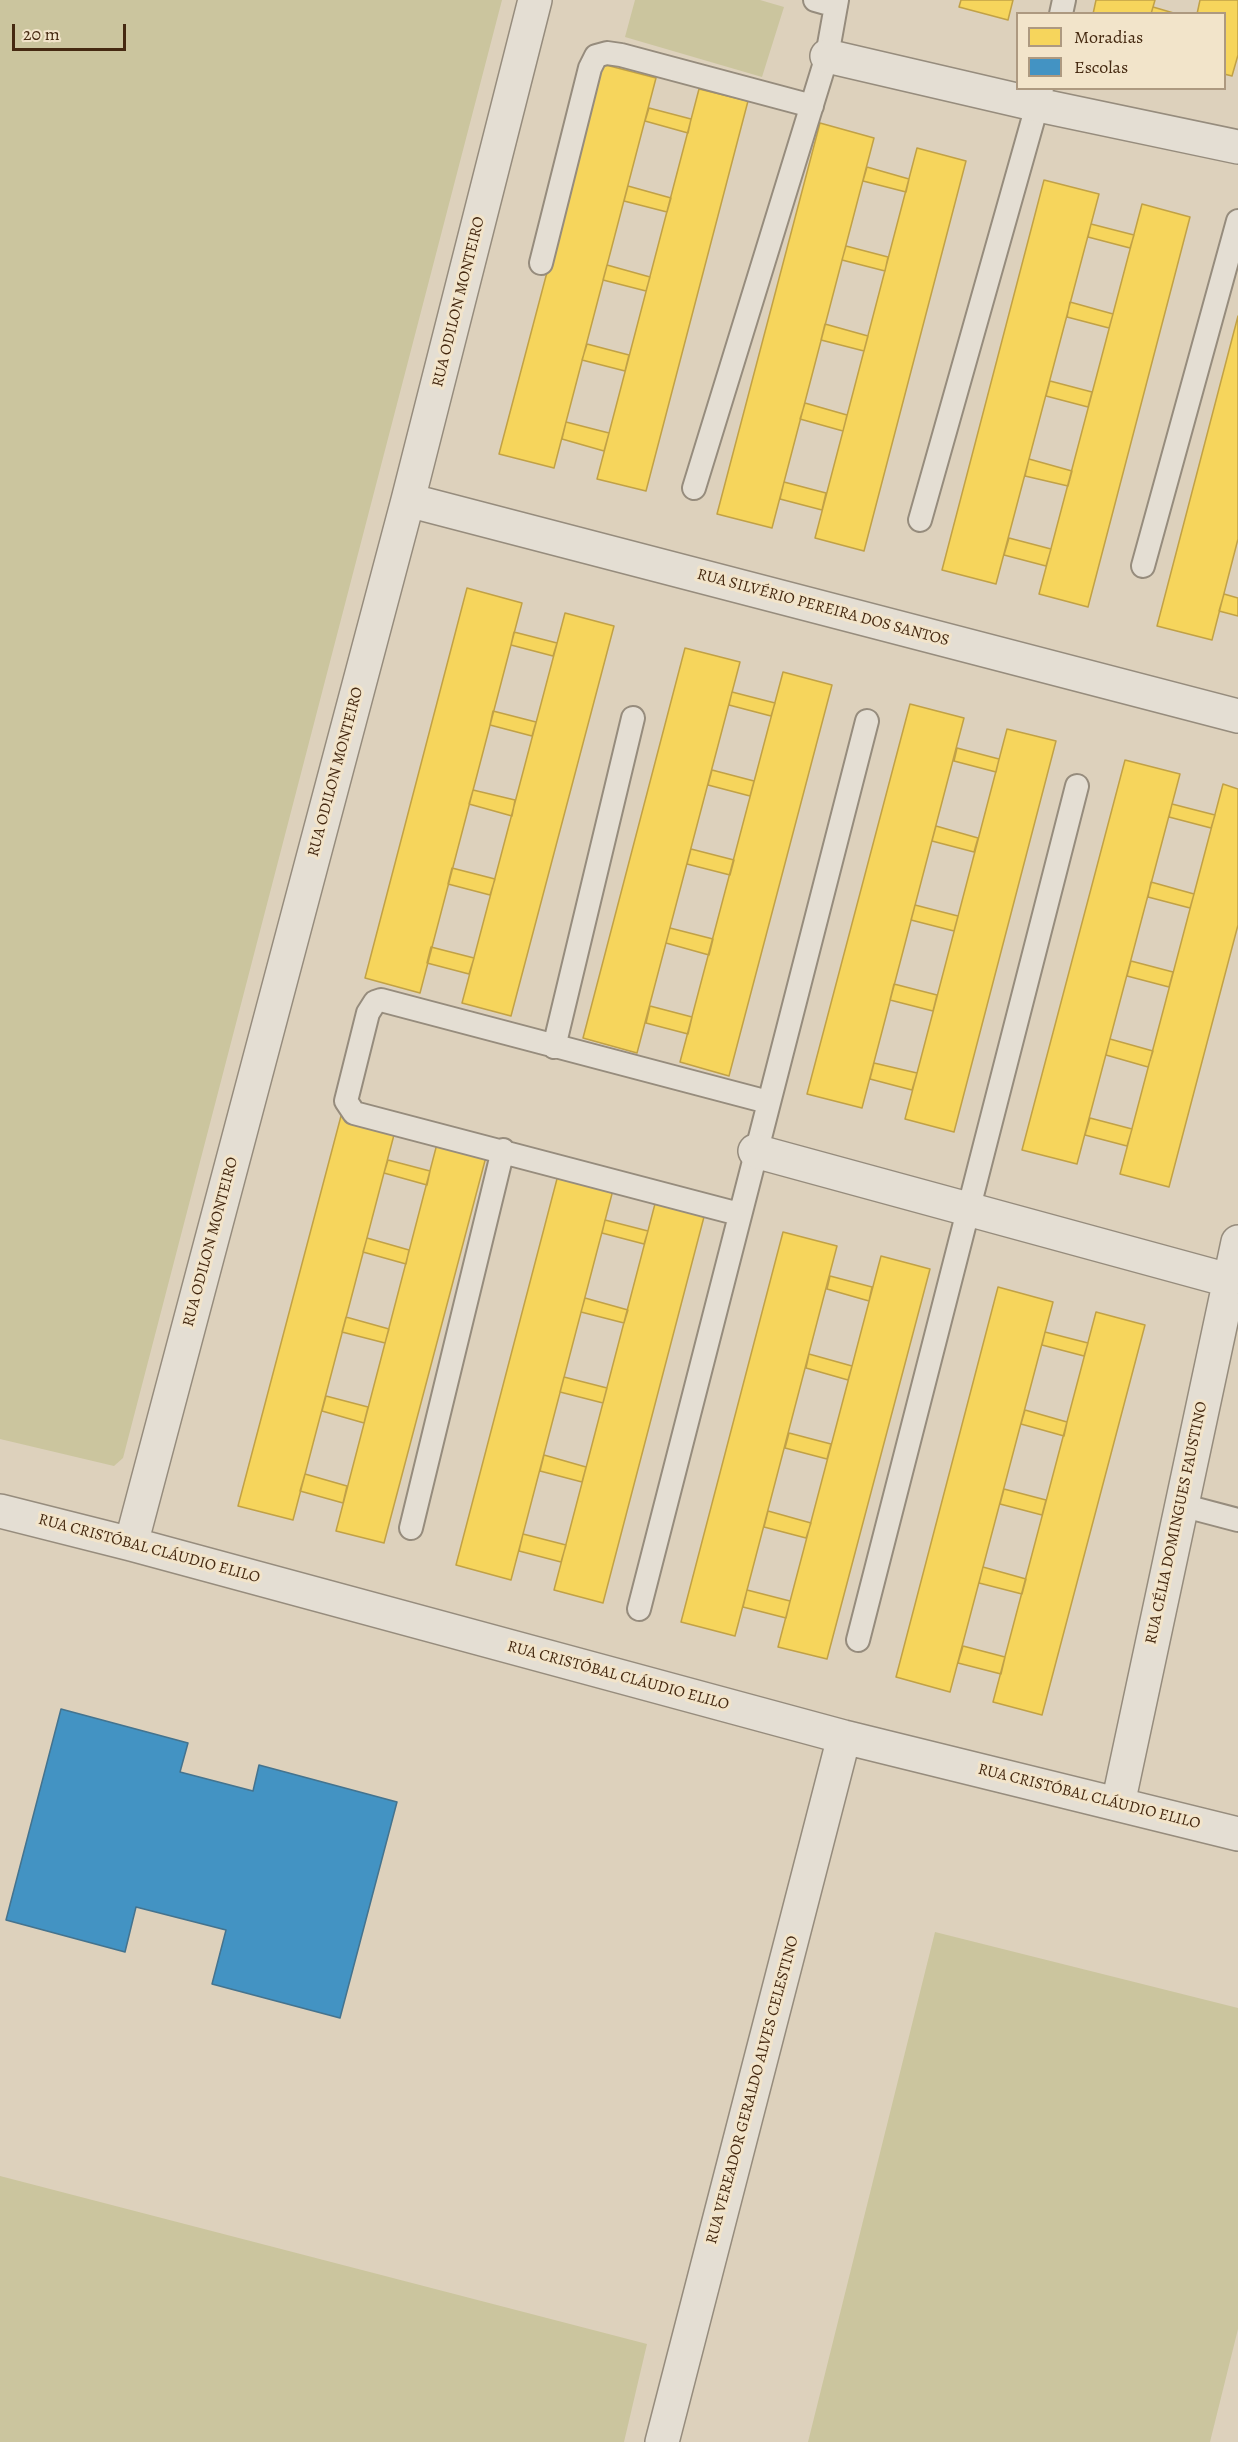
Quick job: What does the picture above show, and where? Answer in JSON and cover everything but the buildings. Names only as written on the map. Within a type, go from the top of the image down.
[{"type":"street","name":"RUA ODILON MONTEIRO","points":[[131,1544],[408,500],[536,0]]},
{"type":"street","points":[[827,56],[1040,97],[1238,147]]},
{"type":"street","name":"RUA SILVÉRIO PEREIRA DOS SANTOS","points":[[408,500],[1238,716]]},
{"type":"street","points":[[755,1151],[1228,1280]]},
{"type":"street","name":"RUA CÉLIA DOMINGUES FAUSTINO","points":[[1118,1804],[1228,1280],[1238,1242]]},
{"type":"street","name":"RUA CRISTÓBAL CLÁUDIO ELILO","points":[[0,1511],[131,1544],[844,1737],[1238,1834]]},
{"type":"street","name":"RUA VEREADOR GERALDO ALVES CELESTINO","points":[[662,2442],[844,1737]]},
{"type":"lane","points":[[694,488],[827,56],[830,2]]},
{"type":"lane","points":[[541,263],[590,68],[596,56],[607,52],[621,55],[812,106]]},
{"type":"lane","points":[[920,520],[1040,97]]},
{"type":"lane","points":[[1143,566],[1238,221]]},
{"type":"lane","points":[[554,1047],[633,718]]},
{"type":"lane","points":[[639,1609],[867,721]]},
{"type":"lane","points":[[858,1640],[1077,786]]},
{"type":"lane","points":[[740,1214],[503,1150],[354,1113],[346,1101],[368,1012],[375,1002],[381,1000],[768,1102]]},
{"type":"lane","points":[[411,1528],[503,1150]]},
{"type":"lane","points":[[1181,1505],[1238,1520]]},
{"type":"shaded area","points":[[0,0],[502,0],[123,1458],[114,1466],[0,1439]]},
{"type":"shaded area","points":[[635,0],[760,0],[784,7],[762,77],[625,37]]},
{"type":"shaded area","points":[[935,1932],[1238,2008],[1238,2329],[1210,2442],[808,2442]]},
{"type":"shaded area","points":[[0,2176],[647,2344],[624,2442],[0,2442]]}]
